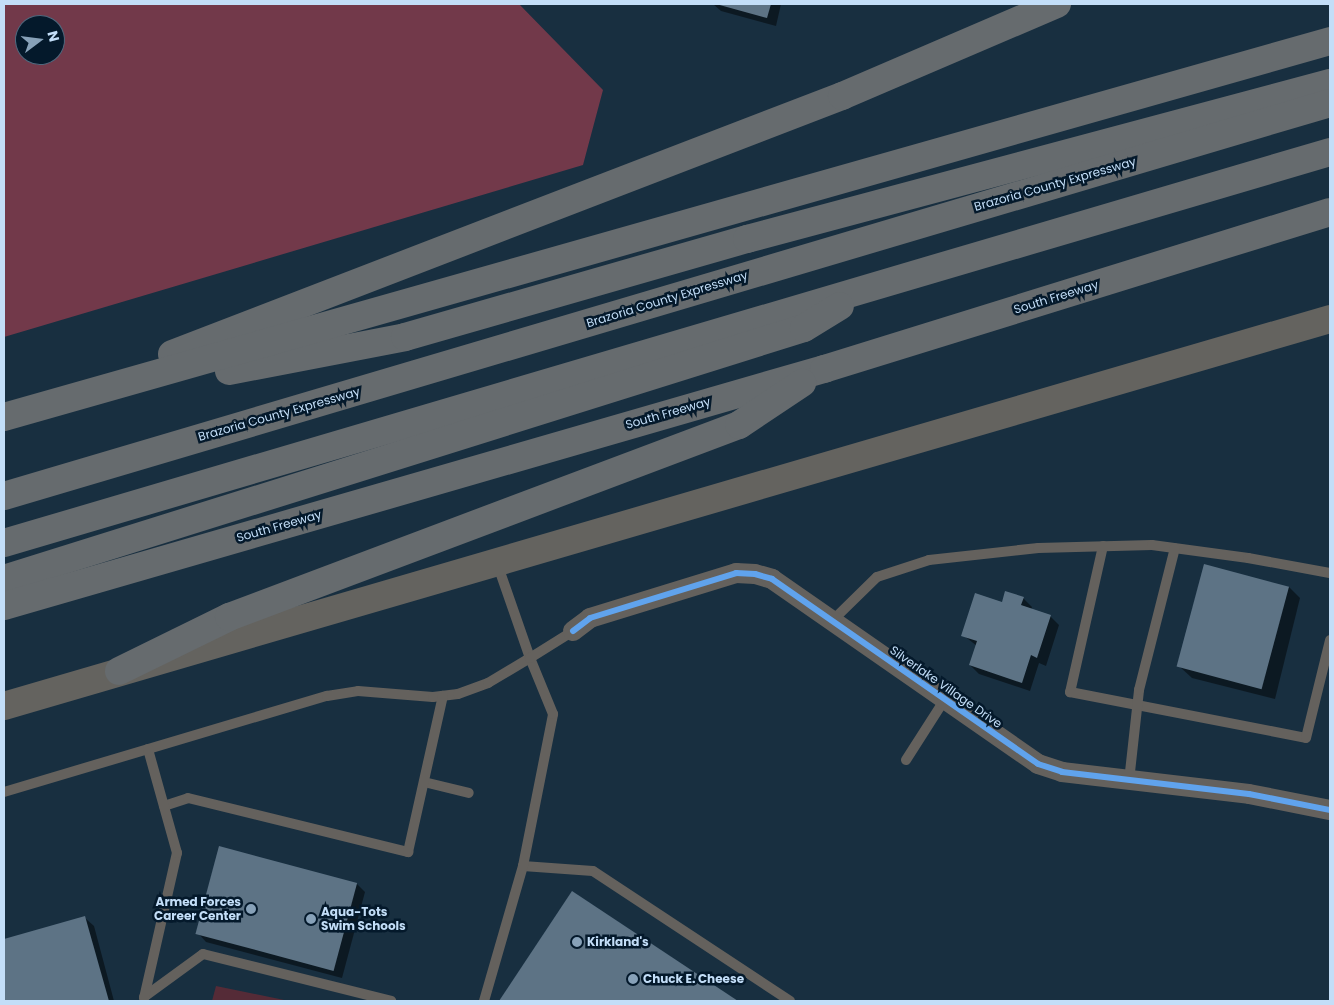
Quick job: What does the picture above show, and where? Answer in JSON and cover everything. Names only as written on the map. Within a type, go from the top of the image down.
[{"type":"highway","points":[[15,413],[842,96],[1057,4]]},
{"type":"highway","points":[[15,413],[1330,42]]},
{"type":"highway","points":[[15,413],[405,338],[746,239],[1330,83]]},
{"type":"highway","name":"Brazoria County Expressway","points":[[4,496],[1330,103]]},
{"type":"highway","points":[[4,543],[1330,152]]},
{"type":"highway","name":"South Freeway","points":[[4,606],[824,369],[1330,212]]},
{"type":"highway","points":[[4,579],[804,328],[878,284]]},
{"type":"highway","points":[[118,671],[229,617],[739,425],[824,369]]},
{"type":"main road","points":[[4,706],[118,671],[1330,319]]},
{"type":"street","name":"Silverlake Village Drive","points":[[573,631],[590,618],[736,573],[754,574],[772,579],[1038,764],[1062,772],[1249,794],[1330,810]]},
{"type":"lane","points":[[832,621],[877,577],[929,560],[1038,548],[1152,544],[1330,573]]},
{"type":"lane","points":[[1103,546],[1070,692],[1306,738],[1330,640]]},
{"type":"lane","points":[[1129,781],[1138,705],[1175,548]]},
{"type":"lane","points":[[484,1001],[523,866],[553,714],[530,658],[496,561]]},
{"type":"lane","points":[[4,792],[334,695],[358,691],[444,696],[488,683],[573,631]]},
{"type":"lane","points":[[164,806],[188,798],[408,852],[444,696]]},
{"type":"lane","points":[[906,760],[945,699]]},
{"type":"lane","points":[[144,999],[175,870],[176,853],[148,749]]},
{"type":"lane","points":[[424,782],[468,793]]},
{"type":"lane","points":[[523,866],[593,871],[790,1001]]},
{"type":"lane","points":[[144,999],[203,954],[391,1001]]},
{"type":"shaded area","points":[[4,4],[519,4],[603,90],[583,165],[4,337]]},
{"type":"shaded area","points":[[216,986],[289,1001],[212,1001]]},
{"type":"building","points":[[716,4],[771,4],[767,18]]},
{"type":"building","points":[[1204,564],[1289,587],[1262,689],[1177,666]]},
{"type":"building","points":[[1005,591],[1024,597],[1021,605],[1051,615],[1037,658],[1031,655],[1022,683],[969,665],[977,641],[961,636],[975,593],[1002,602]]},
{"type":"building","points":[[219,846],[357,883],[334,971],[195,934]]},
{"type":"building","points":[[572,891],[738,1001],[499,1001]]},
{"type":"building","points":[[85,916],[109,1001],[4,1001],[4,939]]},
{"type":"cycle path","points":[[573,631],[590,618],[736,573],[755,574],[772,579],[1038,764],[1062,772],[1249,794],[1330,810]]},
{"type":"place","name":"Armed Forces Career Center","points":[[251,909]]},
{"type":"place","name":"Aqua-Tots Swim Schools","points":[[311,919]]},
{"type":"place","name":"Kirkland's","points":[[577,942]]},
{"type":"place","name":"Chuck E. Cheese","points":[[633,979]]}]
